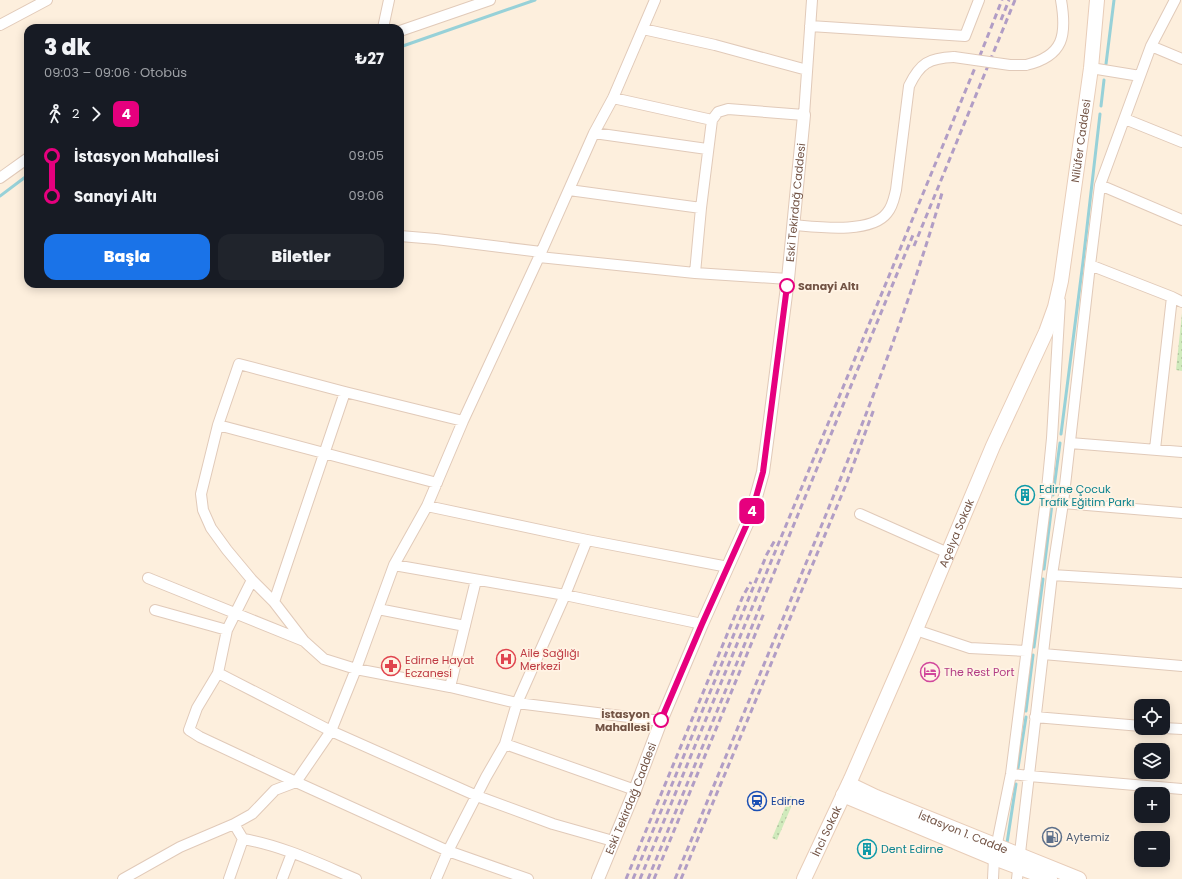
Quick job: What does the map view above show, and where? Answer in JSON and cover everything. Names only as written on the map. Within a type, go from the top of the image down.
[{"type":"main road","name":"Nilüfer Caddesi","points":[[1061,281],[1090,68],[1097,0]]},
{"type":"main road","name":"Açelya Sokak","points":[[846,789],[916,630],[993,446],[1046,332],[1061,281]]},
{"type":"main road","name":"İstasyon 1. Cadde","points":[[846,789],[876,796],[995,852],[1019,867],[1050,879]]},
{"type":"main road","name":"İnci Sokak","points":[[804,879],[846,789]]},
{"type":"main road","name":"İstasyon 1. Cadde","points":[[1019,867],[1079,879]]},
{"type":"street","points":[[0,24],[47,0]]},
{"type":"street","points":[[384,24],[389,0]]},
{"type":"street","points":[[404,30],[490,0]]},
{"type":"street","points":[[123,879],[180,848],[234,824],[252,814],[275,790],[296,782],[331,731],[356,669],[394,565],[427,506],[463,420],[540,255],[594,133],[613,98],[655,0]]},
{"type":"street","points":[[695,273],[707,149],[712,120],[718,112],[728,109],[804,115],[812,0]]},
{"type":"street","points":[[810,26],[965,36],[979,0]]},
{"type":"street","points":[[794,225],[841,228],[860,226],[876,221],[886,214],[893,204],[896,190],[909,86],[915,73],[927,62],[939,58],[954,57],[1010,65],[1026,65],[1038,62],[1054,51],[1061,41],[1064,15],[1061,0]]},
{"type":"street","points":[[1019,867],[1035,717],[1052,575],[1063,503],[1100,185],[1151,46],[1175,0]]},
{"type":"street","points":[[643,29],[714,45],[807,70]]},
{"type":"street","points":[[1151,46],[1182,59]]},
{"type":"street","points":[[1090,68],[1140,76]]},
{"type":"street","points":[[613,98],[712,120]]},
{"type":"street","name":"Eski Tekirdağ Caddesi","points":[[598,879],[612,841],[635,790],[661,721],[702,624],[751,515],[763,472],[788,279],[804,115]]},
{"type":"street","points":[[1125,119],[1182,142]]},
{"type":"street","points":[[594,133],[707,149]]},
{"type":"street","points":[[0,178],[24,161]]},
{"type":"street","points":[[1100,185],[1182,220]]},
{"type":"street","points":[[569,190],[701,208]]},
{"type":"street","points":[[404,236],[436,239],[540,255],[695,273],[788,279]]},
{"type":"street","points":[[1090,265],[1182,302]]},
{"type":"street","points":[[993,879],[995,852],[1011,774],[1052,438],[1061,281]]},
{"type":"street","points":[[1155,449],[1172,297]]},
{"type":"street","points":[[463,420],[346,392],[239,364],[218,425],[200,494],[203,510],[211,528],[226,550],[252,580],[274,602],[304,641],[324,659],[356,669],[450,687],[517,703],[661,721]]},
{"type":"street","points":[[274,602],[346,392]]},
{"type":"street","points":[[218,425],[437,483]]},
{"type":"street","points":[[1070,443],[1182,452]]},
{"type":"street","points":[[1063,503],[1182,513]]},
{"type":"street","points":[[427,506],[587,540],[728,567]]},
{"type":"street","points":[[860,514],[948,553]]},
{"type":"street","points":[[436,879],[448,850],[505,744],[517,703],[565,595],[587,540]]},
{"type":"street","points":[[394,565],[565,595],[702,624]]},
{"type":"street","points":[[1052,575],[1182,583]]},
{"type":"street","points":[[148,578],[304,641]]},
{"type":"street","points":[[252,580],[227,630],[218,672],[197,708],[189,730],[200,737],[296,782],[448,850],[528,879]]},
{"type":"street","points":[[450,687],[476,580]]},
{"type":"street","points":[[378,609],[465,626]]},
{"type":"street","points":[[155,610],[227,630]]},
{"type":"street","points":[[916,630],[970,648],[1026,651]]},
{"type":"street","points":[[1043,654],[1182,666]]},
{"type":"street","points":[[218,672],[331,731],[476,796],[553,824],[612,841]]},
{"type":"street","points":[[1035,717],[1134,725]]},
{"type":"street","points":[[1170,728],[1182,729]]},
{"type":"street","points":[[505,744],[635,790]]},
{"type":"street","points":[[1011,774],[1182,789]]},
{"type":"street","points":[[234,824],[243,839]]},
{"type":"street","points":[[243,839],[257,841],[292,853],[356,879]]},
{"type":"street","points":[[229,879],[243,839]]},
{"type":"street","points":[[282,879],[292,853]]},
{"type":"green space","points":[[1182,313],[1182,371],[1176,370]]},
{"type":"green space","points":[[790,796],[795,798],[777,840],[772,838]]},
{"type":"waterway","points":[[404,46],[535,0]]},
{"type":"waterway","points":[[1106,64],[1114,0]]},
{"type":"waterway","points":[[1101,106],[1104,80]]},
{"type":"waterway","points":[[1061,434],[1100,114]]},
{"type":"waterway","points":[[0,196],[24,178]]},
{"type":"waterway","points":[[1053,495],[1060,443]]},
{"type":"waterway","points":[[1044,569],[1052,504]]},
{"type":"waterway","points":[[1034,647],[1043,579]]},
{"type":"waterway","points":[[1026,711],[1033,655]]},
{"type":"waterway","points":[[1018,768],[1026,717]]},
{"type":"waterway","points":[[1007,843],[1016,784]]},
{"type":"railway","points":[[640,879],[1002,0]]},
{"type":"railway","points":[[1001,20],[1009,0]]},
{"type":"railway","points":[[914,246],[1015,0]]},
{"type":"railway","points":[[675,879],[856,440],[893,342],[927,243],[942,193]]},
{"type":"railway","points":[[648,879],[913,235]]},
{"type":"railway","points":[[681,879],[845,487],[874,409]]},
{"type":"railway","points":[[633,879],[767,554],[775,540]]},
{"type":"railway","points":[[626,879],[743,596],[751,582]]},
{"type":"railway","points":[[654,879],[764,613]]},
{"type":"bus line","name":"4","points":[[661,720],[751,515],[763,472],[787,286]]},
{"type":"place","name":"Sanayi Altı","points":[[787,286]]},
{"type":"place","name":"Edirne Çocuk Trafik Eğitim Parkı","points":[[1025,495]]},
{"type":"place","name":"Aile Sağlığı Merkezi","points":[[506,659]]},
{"type":"place","name":"Edirne Hayat Eczanesi","points":[[391,666]]},
{"type":"place","name":"The Rest Port","points":[[930,672]]},
{"type":"place","name":"İstasyon Mahallesi","points":[[661,720]]},
{"type":"place","name":"Edirne","points":[[757,801]]},
{"type":"place","name":"Aytemiz","points":[[1052,837]]},
{"type":"place","name":"Dent Edirne","points":[[867,849]]}]
